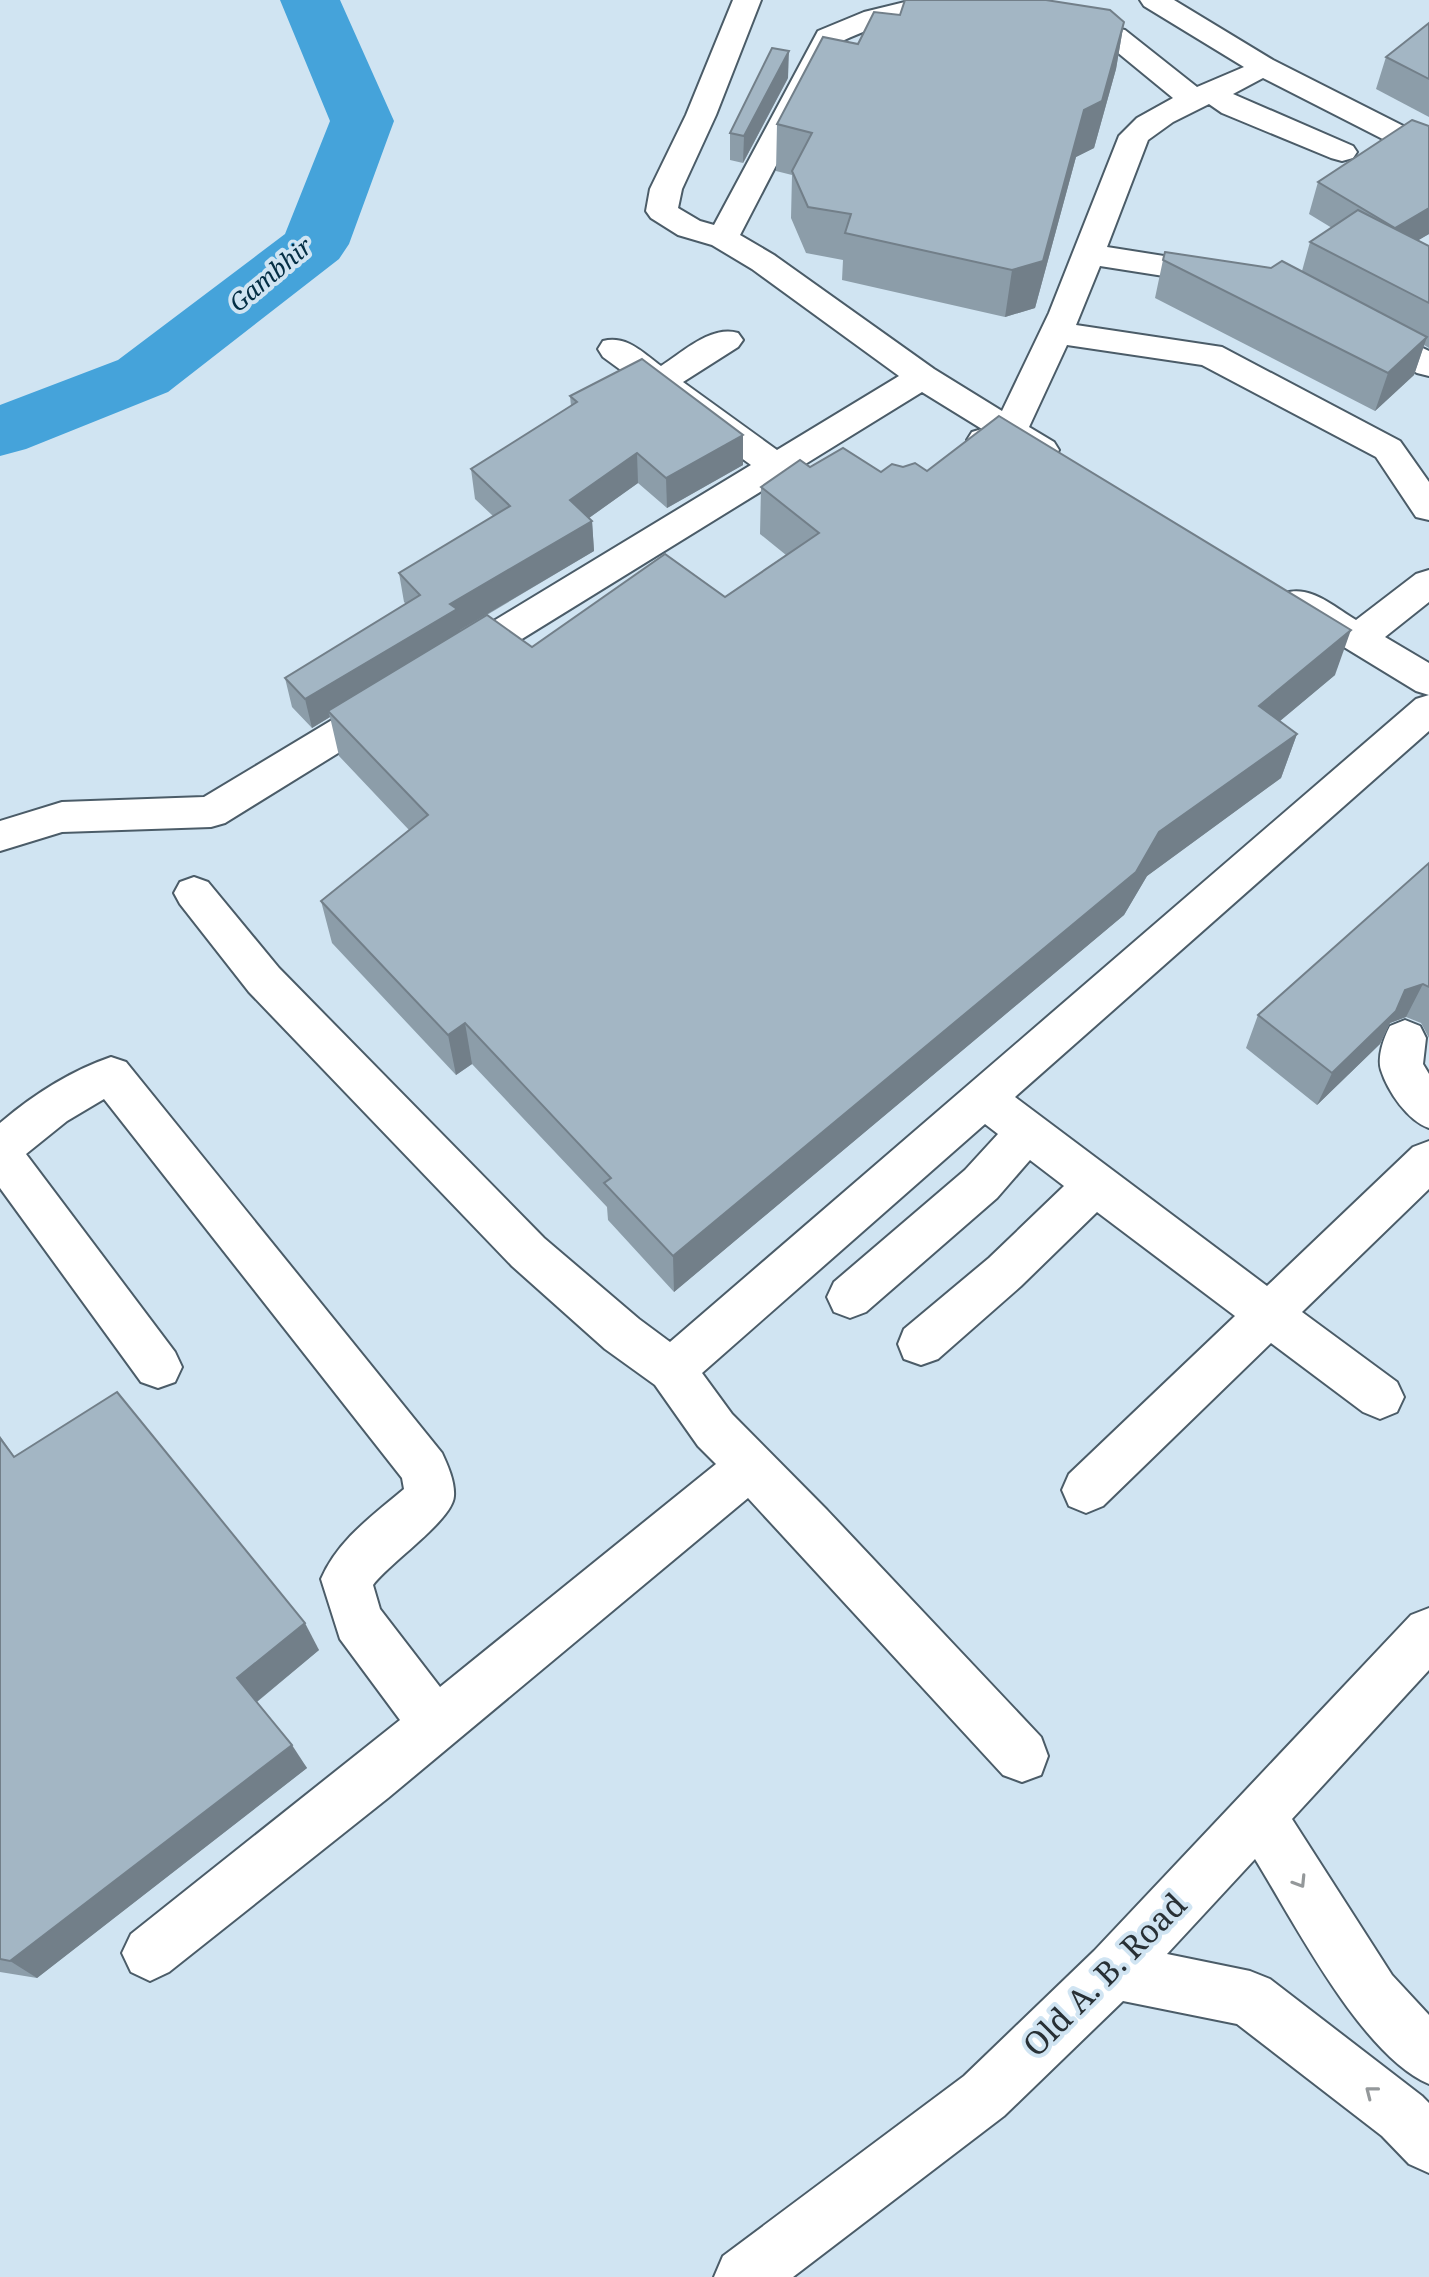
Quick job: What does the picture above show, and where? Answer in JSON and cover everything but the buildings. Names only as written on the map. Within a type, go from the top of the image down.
[{"type":"street","points":[[747,0],[701,115],[666,189],[662,211],[689,228],[723,238],[763,262],[922,377],[1073,469]]},
{"type":"street","points":[[1154,0],[1263,66],[1429,151]]},
{"type":"street","points":[[723,238],[828,37],[844,28],[927,6],[987,12]]},
{"type":"street","points":[[1044,23],[1115,36],[1203,96],[1342,152]]},
{"type":"street","points":[[960,456],[986,439],[1010,431],[1056,333],[1134,136],[1154,118],[1179,103],[1203,96],[1251,74]]},
{"type":"street","points":[[1089,254],[1251,281]]},
{"type":"street","points":[[1334,315],[1429,365]]},
{"type":"street","points":[[1056,333],[1210,355],[1388,449],[1429,508]]},
{"type":"street","points":[[660,382],[726,340]]},
{"type":"street","points":[[615,349],[776,466]]},
{"type":"street","points":[[0,836],[62,817],[211,812],[776,466],[826,451],[922,377]]},
{"type":"street","points":[[1358,638],[1429,583]]},
{"type":"street","points":[[1267,584],[1429,681]]},
{"type":"street","points":[[672,1370],[1429,709]]},
{"type":"street","points":[[194,893],[264,980],[528,1252],[622,1334],[672,1370],[715,1430],[1022,1756]]},
{"type":"street","points":[[1405,1038],[1401,1067],[1429,1110]]},
{"type":"street","points":[[158,1367],[0,1152],[21,1130],[80,1089],[111,1075],[425,1469],[430,1498],[368,1551],[346,1579],[358,1622],[436,1724]]},
{"type":"street","points":[[985,1099],[1026,1133],[1380,1397]]},
{"type":"street","points":[[850,1297],[981,1184],[1026,1133]]},
{"type":"street","points":[[1086,1490],[1429,1160]]},
{"type":"street","points":[[921,1344],[1005,1272],[1095,1185]]},
{"type":"street","points":[[150,1953],[436,1724],[750,1466]]},
{"type":"street","name":"Old A. B. Road","points":[[744,2277],[984,2096],[1114,1971],[1429,1633]]},
{"type":"street","points":[[1259,1816],[1372,1995],[1429,2056]]},
{"type":"street","points":[[1114,1971],[1250,1999],[1402,2116],[1429,2144]]},
{"type":"waterway","name":"Gambhir","points":[[0,432],[143,376],[315,244],[362,121],[310,0]]}]
